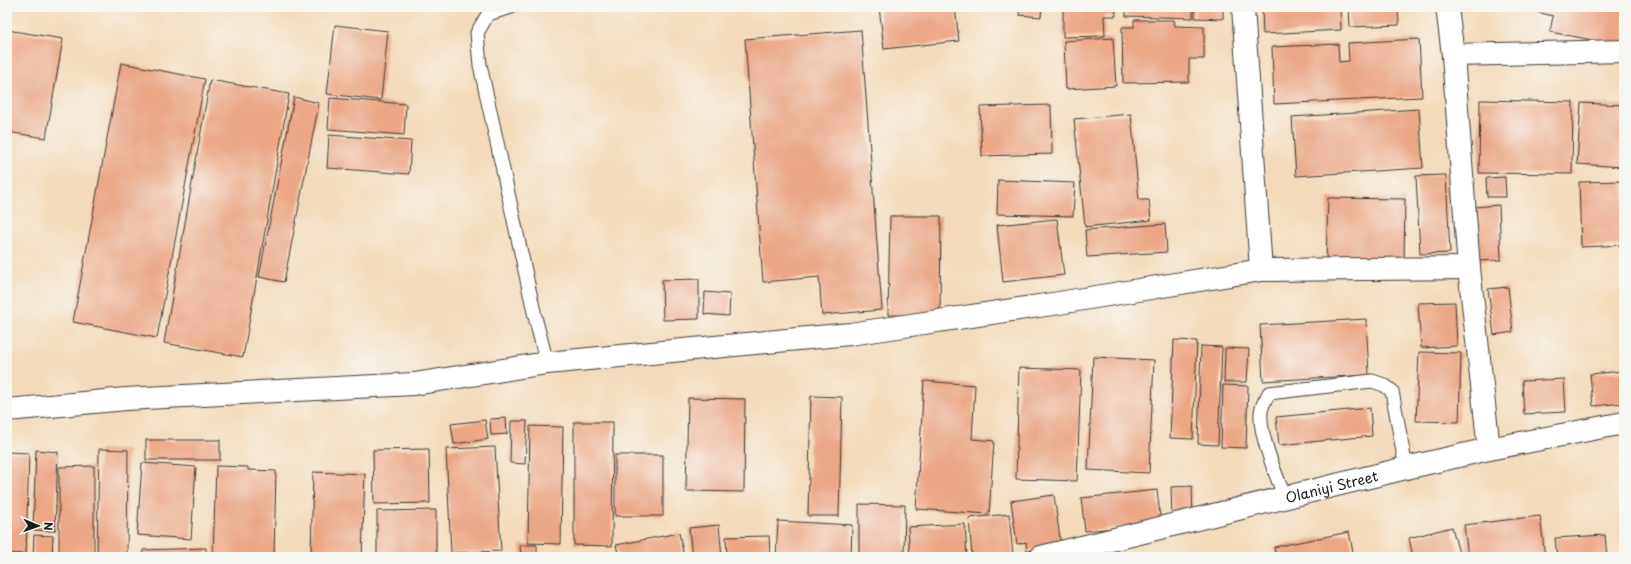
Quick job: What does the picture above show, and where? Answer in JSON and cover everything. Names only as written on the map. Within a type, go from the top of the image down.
[{"type":"street","points":[[1243,7],[1260,270]]},
{"type":"street","points":[[1447,7],[1453,55],[1469,268],[1489,449]]},
{"type":"street","points":[[1453,55],[1624,51]]},
{"type":"street","points":[[7,410],[126,399],[414,384],[547,363],[850,334],[1059,304],[1260,270],[1469,268]]},
{"type":"street","name":"Olaniyi Street","points":[[1041,557],[1406,468],[1489,449],[1624,423]]},
{"type":"lane","points":[[511,7],[488,14],[477,33],[480,65],[536,321],[547,363]]},
{"type":"lane","points":[[1285,498],[1268,452],[1262,425],[1261,412],[1269,393],[1372,381],[1384,385],[1392,391],[1406,468]]},
{"type":"building","points":[[879,7],[955,7],[959,41],[884,49]]},
{"type":"building","points":[[1020,7],[1042,7],[1041,17],[1019,15]]},
{"type":"building","points":[[1063,7],[1115,7],[1116,16],[1104,16],[1105,36],[1063,37]]},
{"type":"building","points":[[1126,7],[1193,7],[1193,18],[1126,16]]},
{"type":"building","points":[[1195,7],[1223,7],[1223,19],[1195,18]]},
{"type":"building","points":[[1262,7],[1340,7],[1341,30],[1263,34]]},
{"type":"building","points":[[1349,7],[1398,7],[1399,25],[1350,27]]},
{"type":"building","points":[[1538,7],[1624,7],[1624,46],[1550,32],[1553,16],[1537,12]]},
{"type":"building","points":[[1134,20],[1174,20],[1175,26],[1204,27],[1204,59],[1189,59],[1189,82],[1123,83],[1122,27],[1134,27]]},
{"type":"building","points":[[335,25],[388,31],[381,100],[327,94]]},
{"type":"building","points":[[7,30],[63,39],[46,138],[7,132]]},
{"type":"building","points":[[861,30],[882,310],[822,315],[819,277],[763,282],[745,39]]},
{"type":"building","points":[[1113,38],[1116,86],[1066,89],[1064,41]]},
{"type":"building","points":[[1419,39],[1422,97],[1274,104],[1272,47],[1338,44],[1339,62],[1349,61],[1348,43]]},
{"type":"building","points":[[121,63],[205,79],[157,338],[73,322]]},
{"type":"building","points":[[210,80],[289,94],[243,357],[164,343]]},
{"type":"building","points":[[294,97],[319,103],[284,282],[259,277]]},
{"type":"building","points":[[330,98],[406,104],[404,135],[328,129]]},
{"type":"building","points":[[1480,100],[1573,102],[1572,174],[1479,173]]},
{"type":"building","points":[[1581,103],[1624,105],[1623,167],[1577,164]]},
{"type":"building","points":[[1051,105],[1052,154],[982,156],[980,107]]},
{"type":"building","points":[[1419,109],[1423,168],[1296,176],[1292,117]]},
{"type":"building","points":[[1131,114],[1139,200],[1149,200],[1151,220],[1085,227],[1074,119]]},
{"type":"building","points":[[329,135],[411,141],[409,174],[327,168]]},
{"type":"building","points":[[1446,175],[1450,253],[1420,254],[1416,176]]},
{"type":"building","points":[[1505,177],[1506,197],[1487,197],[1486,178]]},
{"type":"building","points":[[998,180],[1075,183],[1073,216],[997,214]]},
{"type":"building","points":[[1624,181],[1624,245],[1581,247],[1579,182]]},
{"type":"building","points":[[7,188],[11,188],[8,213],[7,213]]},
{"type":"building","points":[[1328,198],[1405,199],[1404,262],[1326,261]]},
{"type":"building","points":[[1499,205],[1501,260],[1477,261],[1474,207]]},
{"type":"building","points":[[890,216],[941,216],[940,316],[888,315]]},
{"type":"building","points":[[1057,219],[1064,275],[1003,282],[997,225]]},
{"type":"building","points":[[1165,224],[1167,252],[1087,257],[1085,230]]},
{"type":"building","points":[[699,279],[699,319],[663,320],[662,280]]},
{"type":"building","points":[[1508,287],[1513,332],[1494,335],[1488,289]]},
{"type":"building","points":[[705,292],[730,294],[729,316],[704,314]]},
{"type":"building","points":[[1455,302],[1457,346],[1421,348],[1418,303]]},
{"type":"building","points":[[1366,319],[1369,375],[1263,381],[1260,325]]},
{"type":"building","points":[[1174,340],[1197,341],[1193,439],[1170,438]]},
{"type":"building","points":[[1201,346],[1222,347],[1218,445],[1198,444]]},
{"type":"building","points":[[1225,348],[1249,349],[1247,382],[1224,382]]},
{"type":"building","points":[[1419,352],[1461,353],[1459,422],[1416,421]]},
{"type":"building","points":[[1093,357],[1154,360],[1149,473],[1088,470]]},
{"type":"building","points":[[1019,368],[1081,370],[1077,481],[1016,479]]},
{"type":"building","points":[[1624,371],[1624,403],[1593,406],[1590,374]]},
{"type":"building","points":[[1564,379],[1566,412],[1524,414],[1522,381]]},
{"type":"building","points":[[924,381],[975,385],[972,439],[994,441],[989,514],[916,509]]},
{"type":"building","points":[[1223,385],[1248,386],[1246,448],[1221,447]]},
{"type":"building","points":[[811,396],[842,397],[839,516],[808,516]]},
{"type":"building","points":[[688,398],[745,399],[744,492],[686,491]]},
{"type":"building","points":[[1370,408],[1372,436],[1279,445],[1276,417]]},
{"type":"building","points":[[506,418],[507,434],[491,435],[490,419]]},
{"type":"building","points":[[485,420],[488,439],[454,444],[451,424]]},
{"type":"building","points":[[511,421],[527,421],[525,464],[510,463]]},
{"type":"building","points":[[574,422],[613,422],[612,546],[574,545]]},
{"type":"building","points":[[530,426],[563,427],[561,544],[528,543]]},
{"type":"building","points":[[146,440],[220,440],[220,460],[146,460]]},
{"type":"building","points":[[495,447],[501,551],[451,553],[446,449]]},
{"type":"building","points":[[99,449],[128,450],[127,557],[97,557]]},
{"type":"building","points":[[429,449],[430,503],[374,504],[373,450]]},
{"type":"building","points":[[36,450],[58,452],[55,531],[33,530]]},
{"type":"building","points":[[7,452],[29,453],[26,554],[7,553]]},
{"type":"building","points":[[615,455],[663,455],[663,516],[615,516]]},
{"type":"building","points":[[142,463],[196,467],[191,539],[137,535]]},
{"type":"building","points":[[94,466],[94,557],[59,557],[59,467]]},
{"type":"building","points":[[216,466],[248,467],[248,470],[276,471],[274,557],[213,557]]},
{"type":"building","points":[[313,472],[365,474],[362,557],[311,557]]},
{"type":"building","points":[[1621,477],[1624,477],[1624,501],[1623,501]]},
{"type":"building","points":[[1192,486],[1193,519],[1172,519],[1171,487]]},
{"type":"building","points":[[1157,490],[1161,523],[1085,531],[1081,498]]},
{"type":"building","points":[[1054,495],[1061,546],[1027,551],[1026,542],[1017,544],[1011,501]]},
{"type":"building","points":[[859,504],[905,505],[904,557],[859,557]]},
{"type":"building","points":[[436,510],[436,557],[377,557],[377,511]]},
{"type":"building","points":[[1009,514],[1013,555],[972,557],[969,518]]},
{"type":"building","points":[[1540,516],[1545,557],[1468,557],[1464,525]]},
{"type":"building","points":[[778,521],[852,525],[851,557],[776,557]]},
{"type":"building","points":[[965,524],[967,557],[910,557],[908,527]]},
{"type":"building","points":[[719,525],[722,557],[692,557],[689,528]]},
{"type":"building","points":[[1452,527],[1460,557],[1413,557],[1409,538]]},
{"type":"building","points":[[1349,532],[1354,557],[1276,557],[1274,547]]},
{"type":"building","points":[[679,533],[684,557],[619,557],[616,545]]},
{"type":"building","points":[[34,535],[53,536],[52,557],[33,557]]},
{"type":"building","points":[[1605,535],[1607,557],[1557,557],[1555,538]]},
{"type":"building","points":[[769,536],[770,557],[727,557],[726,537]]},
{"type":"building","points":[[520,545],[537,545],[537,557],[521,557]]},
{"type":"building","points":[[206,548],[206,557],[143,557],[143,550]]},
{"type":"building","points":[[609,553],[609,557],[583,557],[583,556]]}]
